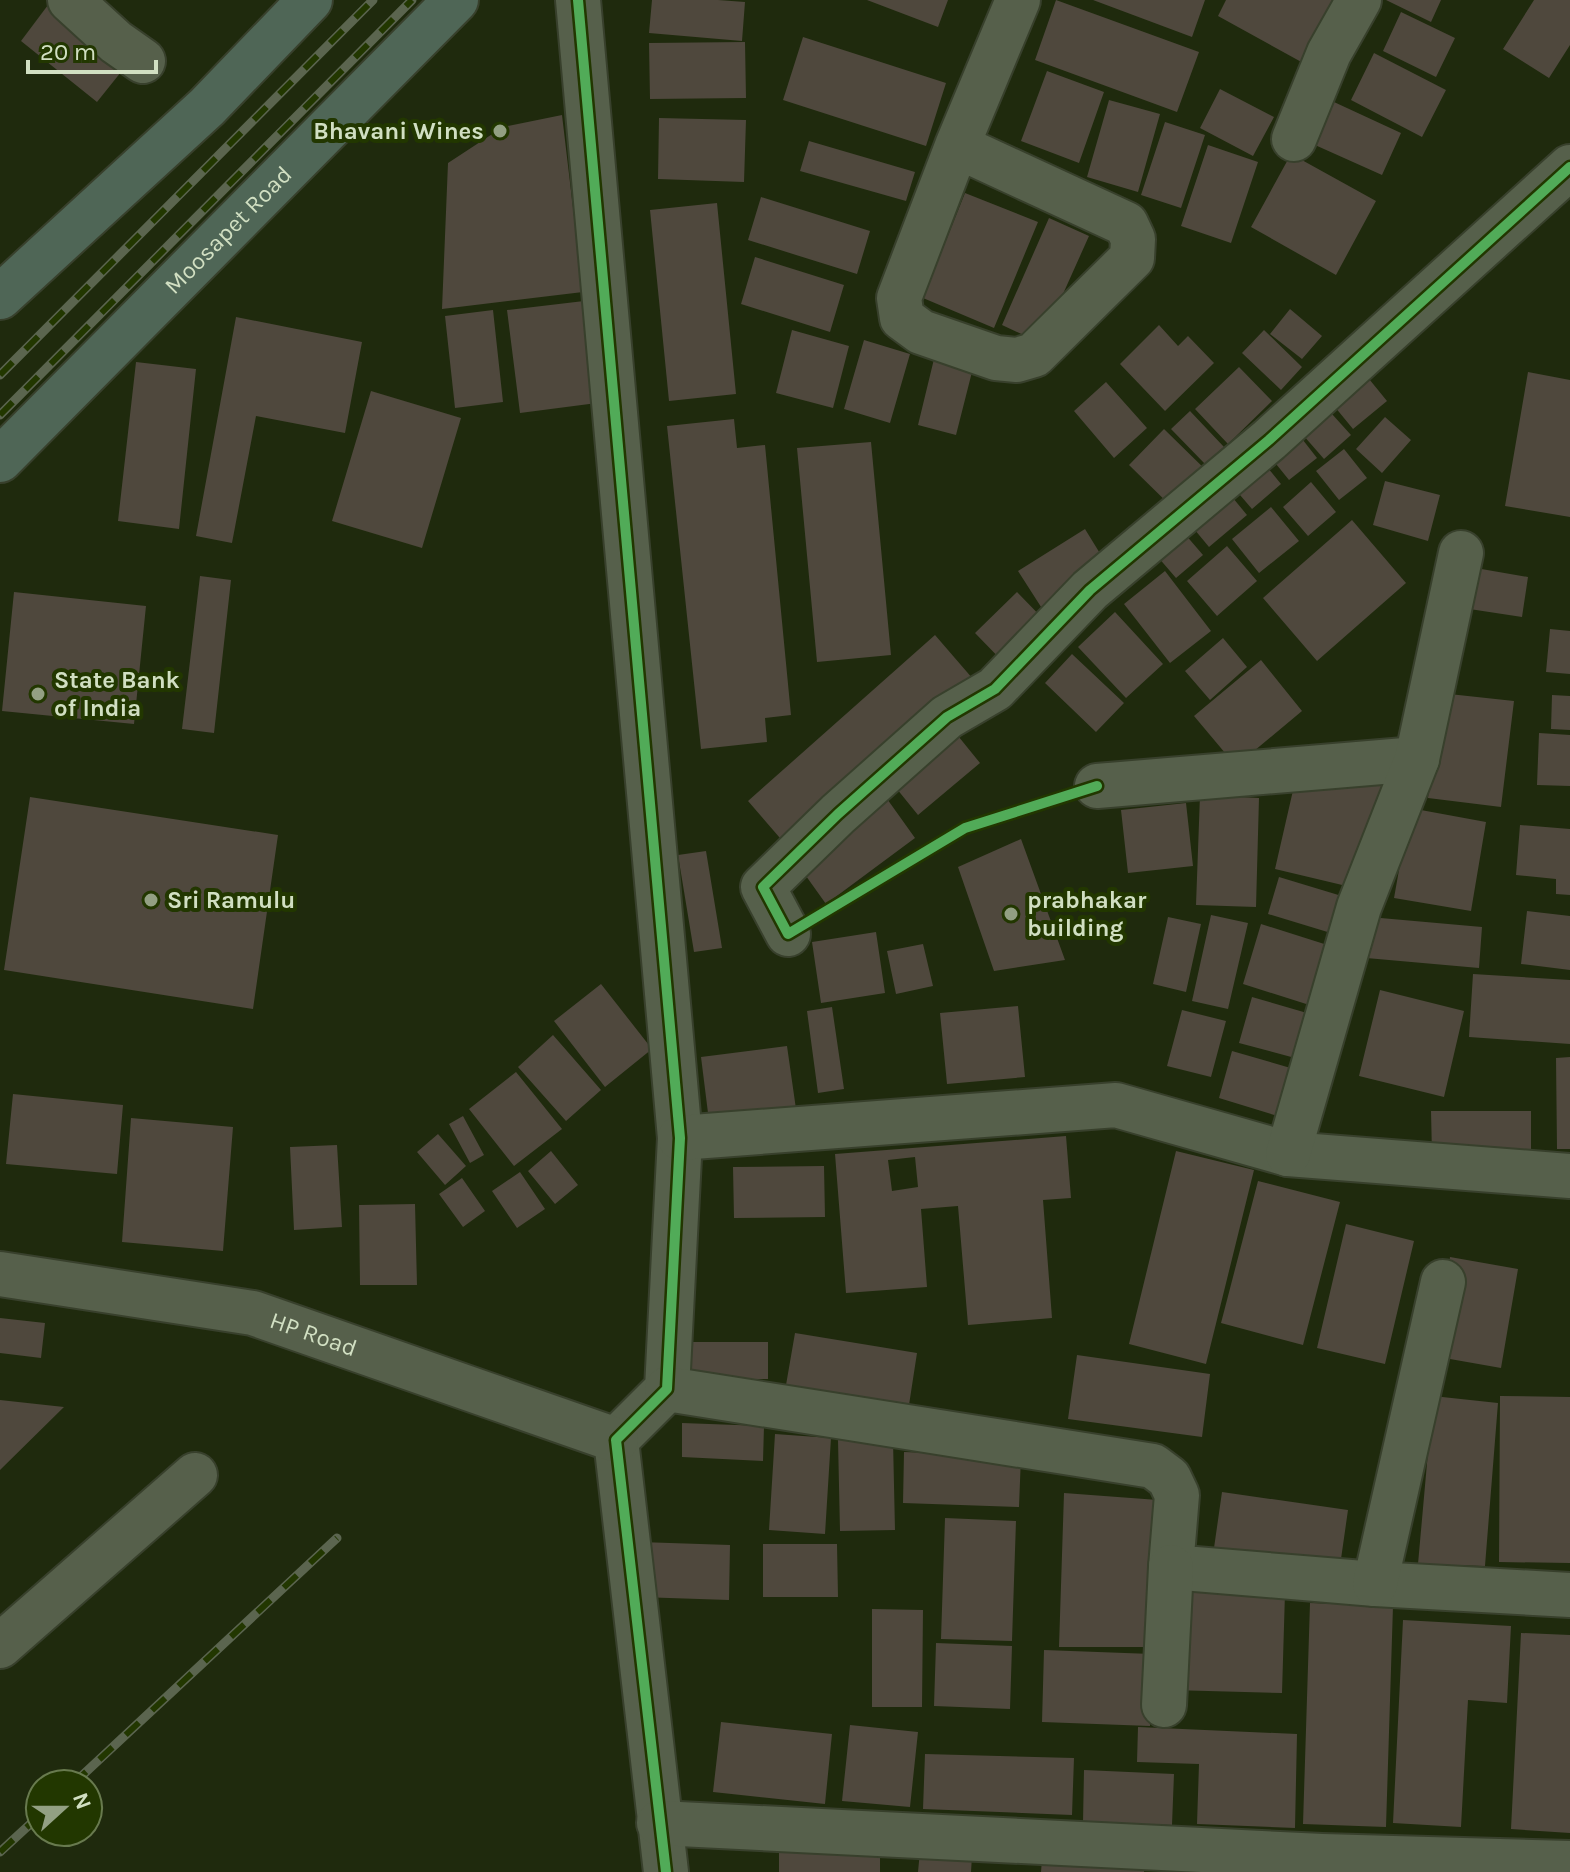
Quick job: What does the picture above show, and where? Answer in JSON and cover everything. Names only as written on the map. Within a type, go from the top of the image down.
[{"type":"highway","points":[[0,297],[207,107],[310,0]]},
{"type":"highway","name":"Moosapet Road","points":[[0,460],[456,0]]},
{"type":"street","points":[[70,0],[116,42],[143,61]]},
{"type":"street","points":[[578,0],[680,1138],[667,1389],[616,1440],[666,1872]]},
{"type":"street","points":[[957,146],[1126,224],[1133,239],[1132,258],[1034,355],[1017,360],[996,358],[921,332],[902,318],[899,298],[957,146],[1018,0]]},
{"type":"street","points":[[1294,139],[1329,53],[1359,0]]},
{"type":"street","points":[[788,934],[763,887],[838,814],[947,717],[995,689],[1090,590],[1269,440],[1570,167]]},
{"type":"street","points":[[1288,1154],[1359,907],[1417,759],[1461,553]]},
{"type":"street","points":[[1097,786],[1417,759]]},
{"type":"street","points":[[680,1138],[1116,1105],[1288,1154],[1570,1176]]},
{"type":"street","name":"HP Road","points":[[0,1274],[253,1313],[616,1440]]},
{"type":"street","points":[[1375,1584],[1443,1282]]},
{"type":"street","points":[[667,1389],[1153,1466],[1169,1478],[1177,1495],[1164,1705]]},
{"type":"street","points":[[0,1646],[195,1475]]},
{"type":"street","points":[[1171,1567],[1375,1584],[1570,1595]]},
{"type":"street","points":[[659,1823],[1470,1866],[1570,1863]]},
{"type":"building","points":[[652,0],[745,2],[742,41],[649,33]]},
{"type":"building","points":[[867,0],[948,0],[938,27]]},
{"type":"building","points":[[1056,0],[1199,52],[1177,112],[1035,60]]},
{"type":"building","points":[[1093,0],[1205,0],[1192,37]]},
{"type":"building","points":[[1226,0],[1340,0],[1305,64],[1218,16]]},
{"type":"building","points":[[1386,0],[1441,0],[1431,22]]},
{"type":"building","points":[[1534,0],[1570,0],[1570,45],[1549,78],[1503,49]]},
{"type":"building","points":[[48,5],[125,67],[97,102],[21,41]]},
{"type":"building","points":[[1401,12],[1455,38],[1436,77],[1383,51]]},
{"type":"building","points":[[803,37],[946,83],[926,146],[783,100]]},
{"type":"building","points":[[745,42],[746,98],[650,99],[649,43]]},
{"type":"building","points":[[1374,53],[1446,90],[1422,137],[1351,100]]},
{"type":"building","points":[[1047,71],[1104,92],[1079,163],[1021,141]]},
{"type":"building","points":[[1220,89],[1274,117],[1253,156],[1200,128]]},
{"type":"building","points":[[1109,100],[1160,114],[1138,192],[1087,177]]},
{"type":"building","points":[[1334,102],[1401,133],[1382,175],[1315,145]]},
{"type":"building","points":[[562,115],[583,292],[442,309],[448,163],[503,127]]},
{"type":"building","points":[[659,118],[746,120],[744,182],[658,179]]},
{"type":"building","points":[[1165,122],[1205,135],[1181,208],[1141,195]]},
{"type":"building","points":[[809,141],[915,172],[906,201],[800,171]]},
{"type":"building","points":[[1208,145],[1258,162],[1231,243],[1181,226]]},
{"type":"building","points":[[1291,154],[1376,201],[1336,275],[1251,227]]},
{"type":"building","points":[[965,193],[1038,222],[994,328],[923,298]]},
{"type":"building","points":[[761,197],[870,231],[857,274],[748,240]]},
{"type":"building","points":[[717,203],[736,394],[669,401],[650,210]]},
{"type":"building","points":[[1049,218],[1089,236],[1041,343],[1002,325]]},
{"type":"building","points":[[755,257],[844,285],[830,332],[741,304]]},
{"type":"building","points":[[584,301],[597,403],[520,413],[507,310]]},
{"type":"building","points":[[1290,309],[1322,336],[1302,359],[1270,334]]},
{"type":"building","points":[[493,310],[503,402],[455,408],[445,316]]},
{"type":"building","points":[[236,317],[362,342],[345,433],[256,416],[232,543],[196,536]]},
{"type":"building","points":[[1159,325],[1178,346],[1188,336],[1214,363],[1165,411],[1120,364]]},
{"type":"building","points":[[792,330],[849,346],[833,408],[776,393]]},
{"type":"building","points":[[1264,330],[1302,367],[1281,390],[1242,353]]},
{"type":"building","points":[[864,340],[910,354],[890,423],[844,409]]},
{"type":"building","points":[[934,359],[973,368],[956,435],[918,425]]},
{"type":"building","points":[[136,362],[196,369],[179,529],[118,521]]},
{"type":"building","points":[[1239,367],[1272,401],[1228,444],[1195,409]]},
{"type":"building","points":[[1528,372],[1570,380],[1570,517],[1505,506]]},
{"type":"building","points":[[1365,374],[1387,401],[1353,429],[1330,401]]},
{"type":"building","points":[[1106,382],[1147,428],[1114,458],[1074,411]]},
{"type":"building","points":[[371,391],[461,418],[422,548],[332,521]]},
{"type":"building","points":[[1322,403],[1351,435],[1324,459],[1296,427]]},
{"type":"building","points":[[1190,411],[1224,447],[1205,464],[1171,429]]},
{"type":"building","points":[[1385,417],[1411,440],[1382,473],[1356,449]]},
{"type":"building","points":[[734,419],[737,448],[765,445],[791,715],[765,718],[767,742],[701,749],[667,426]]},
{"type":"building","points":[[1292,426],[1317,458],[1289,480],[1264,449]]},
{"type":"building","points":[[1164,429],[1213,477],[1178,513],[1129,465]]},
{"type":"building","points":[[871,442],[891,655],[817,662],[797,448]]},
{"type":"building","points":[[1344,449],[1367,478],[1339,500],[1316,471]]},
{"type":"building","points":[[1258,456],[1281,484],[1252,509],[1228,481]]},
{"type":"building","points":[[1385,481],[1440,495],[1428,541],[1373,525]]},
{"type":"building","points":[[1311,482],[1336,512],[1308,536],[1283,507]]},
{"type":"building","points":[[1223,486],[1247,515],[1209,547],[1185,518]]},
{"type":"building","points":[[1271,507],[1299,541],[1259,573],[1232,539]]},
{"type":"building","points":[[1352,520],[1406,583],[1317,661],[1263,598]]},
{"type":"building","points":[[1178,526],[1203,555],[1176,578],[1151,549]]},
{"type":"building","points":[[1085,529],[1109,568],[1043,610],[1018,571]]},
{"type":"building","points":[[1227,546],[1257,581],[1217,616],[1187,581]]},
{"type":"building","points":[[1470,567],[1528,577],[1522,617],[1463,608]]},
{"type":"building","points":[[1165,571],[1211,631],[1170,663],[1124,604]]},
{"type":"building","points":[[200,576],[231,580],[214,733],[182,729]]},
{"type":"building","points":[[14,592],[146,606],[134,724],[2,711]]},
{"type":"building","points":[[1017,592],[1051,627],[1009,668],[975,633]]},
{"type":"building","points":[[1115,612],[1163,664],[1126,698],[1078,647]]},
{"type":"building","points":[[1550,629],[1570,631],[1570,674],[1546,672]]},
{"type":"building","points":[[935,635],[973,679],[786,845],[748,801]]},
{"type":"building","points":[[1223,638],[1247,667],[1210,700],[1185,671]]},
{"type":"building","points":[[1072,654],[1124,703],[1096,732],[1045,683]]},
{"type":"building","points":[[1261,660],[1302,711],[1236,766],[1194,716]]},
{"type":"building","points":[[1440,693],[1514,701],[1501,807],[1428,798]]},
{"type":"building","points":[[1552,695],[1570,696],[1570,730],[1551,729]]},
{"type":"building","points":[[950,726],[980,763],[918,815],[888,778]]},
{"type":"building","points":[[1539,733],[1570,735],[1570,786],[1537,785]]},
{"type":"building","points":[[1387,773],[1359,889],[1275,869],[1294,786]]},
{"type":"building","points":[[1200,795],[1259,798],[1256,907],[1196,905]]},
{"type":"building","points":[[885,796],[915,838],[826,904],[796,862]]},
{"type":"building","points":[[30,797],[278,835],[253,1009],[4,970]]},
{"type":"building","points":[[1186,803],[1193,866],[1128,873],[1121,810]]},
{"type":"building","points":[[1410,808],[1486,822],[1471,911],[1394,898]]},
{"type":"building","points":[[1520,825],[1570,829],[1570,895],[1556,894],[1556,879],[1516,875]]},
{"type":"building","name":"prabhakar building","points":[[1021,839],[1065,960],[994,971],[958,867]]},
{"type":"building","points":[[706,851],[722,948],[694,952],[678,855]]},
{"type":"building","points":[[1279,877],[1355,900],[1344,937],[1268,914]]},
{"type":"building","points":[[1527,911],[1570,916],[1570,970],[1521,964]]},
{"type":"building","points":[[1211,915],[1248,923],[1228,1009],[1192,1001]]},
{"type":"building","points":[[1358,916],[1482,927],[1479,968],[1355,957]]},
{"type":"building","points":[[1168,917],[1201,924],[1186,992],[1153,984]]},
{"type":"building","points":[[1261,924],[1340,949],[1322,1009],[1243,984]]},
{"type":"building","points":[[876,932],[885,993],[821,1003],[812,942]]},
{"type":"building","points":[[923,944],[933,986],[896,994],[887,951]]},
{"type":"building","points":[[1473,974],[1570,980],[1570,1044],[1469,1037]]},
{"type":"building","points":[[601,984],[652,1049],[605,1087],[554,1021]]},
{"type":"building","points":[[1380,990],[1464,1011],[1444,1097],[1359,1076]]},
{"type":"building","points":[[1252,997],[1307,1013],[1295,1058],[1239,1043]]},
{"type":"building","points":[[1018,1006],[1025,1077],[947,1084],[940,1013]]},
{"type":"building","points":[[832,1007],[844,1089],[818,1093],[807,1011]]},
{"type":"building","points":[[1182,1010],[1226,1021],[1211,1077],[1167,1066]]},
{"type":"building","points":[[553,1035],[601,1090],[566,1121],[518,1067]]},
{"type":"building","points":[[787,1046],[796,1109],[709,1121],[701,1057]]},
{"type":"building","points":[[1232,1051],[1294,1069],[1281,1117],[1219,1098]]},
{"type":"building","points":[[1570,1057],[1570,1149],[1557,1149],[1556,1058]]},
{"type":"building","points":[[516,1072],[562,1129],[514,1166],[469,1109]]},
{"type":"building","points":[[13,1094],[123,1105],[117,1174],[6,1164]]},
{"type":"building","points":[[1431,1111],[1531,1111],[1531,1155],[1432,1155]]},
{"type":"building","points":[[463,1116],[484,1155],[470,1163],[449,1124]]},
{"type":"building","points":[[131,1118],[233,1127],[223,1251],[122,1242]]},
{"type":"building","points":[[438,1134],[466,1166],[445,1185],[417,1152]]},
{"type":"building","points":[[1066,1136],[1071,1198],[1043,1200],[1052,1318],[968,1325],[958,1206],[921,1209],[927,1287],[846,1293],[835,1154]],"holes":[[[915,1157],[918,1187],[892,1191],[888,1160]]]},
{"type":"building","points":[[337,1145],[342,1227],[294,1230],[290,1147]]},
{"type":"building","points":[[551,1151],[578,1185],[555,1204],[528,1171]]},
{"type":"building","points":[[1176,1151],[1254,1170],[1206,1364],[1129,1344]]},
{"type":"building","points":[[824,1166],[825,1217],[734,1218],[733,1167]]},
{"type":"building","points":[[520,1172],[545,1209],[517,1228],[492,1191]]},
{"type":"building","points":[[462,1178],[485,1211],[463,1227],[439,1194]]},
{"type":"building","points":[[1258,1181],[1340,1202],[1303,1345],[1221,1323]]},
{"type":"building","points":[[415,1204],[417,1285],[360,1285],[359,1205]]},
{"type":"building","points":[[1346,1224],[1414,1241],[1385,1364],[1317,1348]]},
{"type":"building","points":[[1450,1257],[1518,1269],[1501,1368],[1433,1356]]},
{"type":"building","points":[[0,1318],[45,1323],[41,1358],[0,1353]]},
{"type":"building","points":[[795,1333],[917,1353],[909,1405],[786,1385]]},
{"type":"building","points":[[692,1342],[768,1342],[768,1379],[692,1379]]},
{"type":"building","points":[[1077,1355],[1210,1374],[1202,1437],[1068,1419]]},
{"type":"building","points":[[1433,1396],[1498,1403],[1485,1566],[1418,1564]]},
{"type":"building","points":[[1500,1396],[1570,1397],[1570,1563],[1499,1562]]},
{"type":"building","points":[[0,1400],[64,1407],[0,1470]]},
{"type":"building","points":[[682,1423],[764,1426],[763,1461],[682,1457]]},
{"type":"building","points":[[775,1434],[831,1438],[825,1534],[769,1530]]},
{"type":"building","points":[[838,1440],[893,1440],[895,1530],[840,1531]]},
{"type":"building","points":[[904,1452],[1021,1456],[1019,1507],[903,1503]]},
{"type":"building","points":[[1222,1492],[1348,1510],[1340,1566],[1214,1548]]},
{"type":"building","points":[[1064,1493],[1158,1500],[1151,1647],[1059,1647]]},
{"type":"building","points":[[945,1518],[1016,1521],[1012,1641],[941,1639]]},
{"type":"building","points":[[640,1542],[730,1545],[729,1600],[639,1597]]},
{"type":"building","points":[[763,1544],[837,1544],[838,1597],[763,1597]]},
{"type":"building","points":[[1174,1589],[1285,1593],[1282,1693],[1171,1690]]},
{"type":"building","points":[[1310,1603],[1393,1606],[1386,1827],[1303,1824]]},
{"type":"building","points":[[872,1609],[923,1610],[922,1707],[872,1707]]},
{"type":"building","points":[[1403,1620],[1511,1626],[1507,1703],[1468,1700],[1461,1827],[1393,1823]]},
{"type":"building","points":[[1521,1633],[1570,1635],[1570,1833],[1511,1829]]},
{"type":"building","points":[[936,1643],[1012,1646],[1010,1709],[934,1706]]},
{"type":"building","points":[[1044,1650],[1152,1654],[1150,1726],[1042,1722]]},
{"type":"building","points":[[721,1722],[832,1734],[825,1804],[713,1792]]},
{"type":"building","points":[[850,1725],[918,1732],[910,1807],[842,1801]]},
{"type":"building","points":[[1138,1727],[1297,1734],[1295,1828],[1197,1824],[1199,1764],[1137,1762]]},
{"type":"building","points":[[925,1754],[1074,1758],[1072,1815],[923,1809]]},
{"type":"building","points":[[1084,1770],[1174,1774],[1172,1825],[1083,1822]]},
{"type":"building","points":[[880,1849],[880,1872],[779,1872],[779,1850]]},
{"type":"building","points":[[920,1851],[972,1856],[971,1872],[918,1872]]},
{"type":"building","points":[[1042,1859],[1144,1867],[1144,1872],[1041,1872]]},
{"type":"railway","points":[[0,375],[373,0]]},
{"type":"railway","points":[[0,415],[412,0]]},
{"type":"railway","points":[[90,1768],[337,1538]]},
{"type":"railway","points":[[0,1852],[24,1830]]},
{"type":"cycle path","points":[[578,0],[680,1138],[667,1389],[616,1440],[666,1872]]},
{"type":"cycle path","points":[[1097,786],[965,828],[788,934],[763,887],[838,814],[947,717],[995,689],[1090,590],[1269,440],[1570,167]]},
{"type":"place","name":"Bhavani Wines","points":[[500,131]]},
{"type":"place","name":"State Bank of India","points":[[38,694]]},
{"type":"place","name":"Sri Ramulu","points":[[151,900]]},
{"type":"place","name":"prabhakar building","points":[[1011,914]]}]
